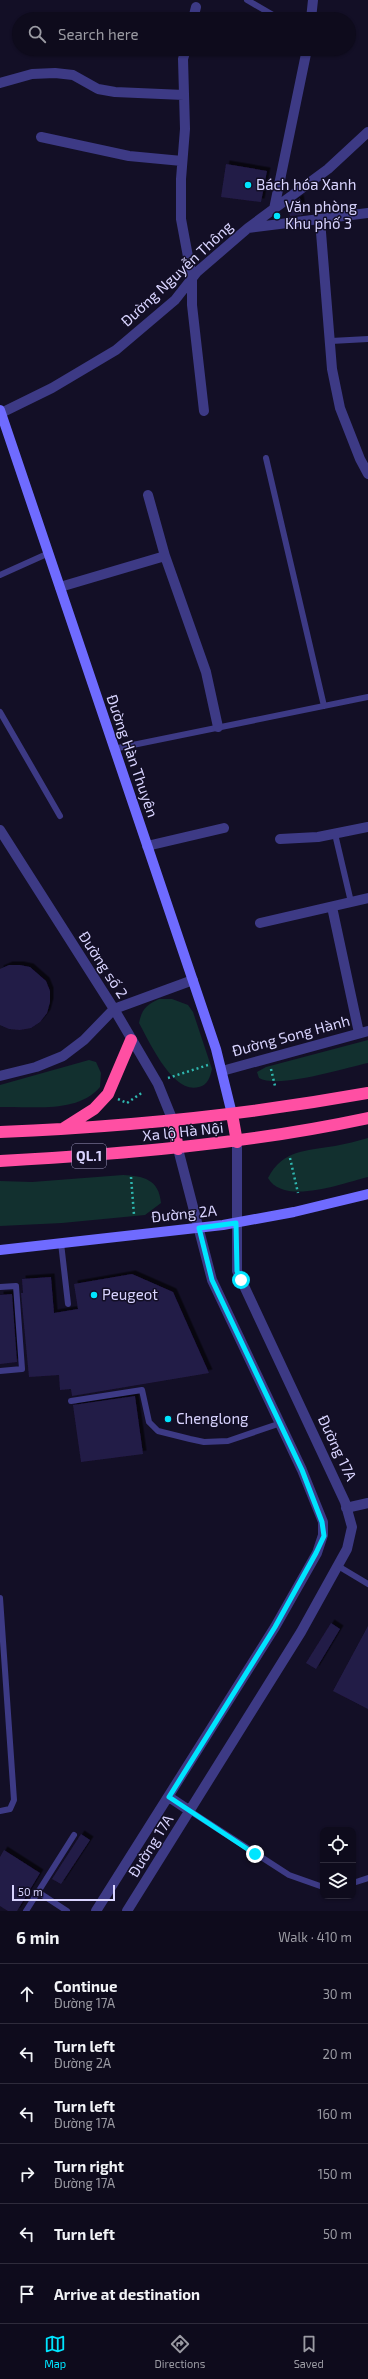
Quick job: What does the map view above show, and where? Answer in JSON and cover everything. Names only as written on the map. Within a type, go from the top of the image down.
[{"type":"highway","points":[[62,1129],[94,1109],[108,1094],[131,1040]]},
{"type":"highway","name":"Xa lộ Hà Nội","points":[[0,1132],[173,1121],[282,1108],[368,1093]]},
{"type":"highway","points":[[232,1114],[237,1142]]},
{"type":"highway","name":"Xa lộ Hà Nội","points":[[0,1161],[178,1149],[237,1142],[368,1118]]},
{"type":"highway","points":[[173,1121],[178,1149]]},
{"type":"street","points":[[312,12],[313,0]]},
{"type":"street","points":[[195,12],[196,7]]},
{"type":"street","points":[[184,56],[185,129],[182,161],[181,219],[192,278],[192,305],[204,411]]},
{"type":"street","points":[[274,209],[306,56]]},
{"type":"street","points":[[0,84],[32,74],[55,73],[73,75],[98,89],[115,92],[184,95]]},
{"type":"street","points":[[248,228],[328,169],[368,132]]},
{"type":"street","points":[[41,137],[128,156],[182,161]]},
{"type":"street","name":"Đường Nguyễn Thông","points":[[1,411],[52,388],[116,350],[175,300],[197,272],[248,228],[368,213]]},
{"type":"street","points":[[320,220],[331,341],[332,369],[340,408],[360,460],[368,474]]},
{"type":"street","name":"Đường Hàn Thuyên","points":[[1,411],[113,749],[193,980],[222,1070],[232,1114]]},
{"type":"street","points":[[148,495],[165,556],[206,672],[218,727]]},
{"type":"street","points":[[60,587],[165,556]]},
{"type":"street","points":[[280,839],[335,834],[368,827]]},
{"type":"street","points":[[147,846],[224,828]]},
{"type":"street","name":"Đường số 2","points":[[0,830],[114,1010],[158,1084],[173,1121]]},
{"type":"street","points":[[260,923],[368,898]]},
{"type":"street","points":[[332,906],[363,1032]]},
{"type":"street","points":[[0,1076],[36,1067],[63,1056],[84,1040],[114,1010],[193,980]]},
{"type":"street","name":"Đường Song Hành","points":[[222,1070],[363,1032]]},
{"type":"street","name":"Đường 17A","points":[[127,1911],[301,1632],[347,1549],[352,1527],[346,1508],[237,1271],[237,1142]]},
{"type":"street","name":"Đường 17A","points":[[96,1911],[275,1627],[324,1536],[322,1522],[317,1506],[281,1423],[212,1280],[178,1149]]},
{"type":"street","name":"Đường 2A","points":[[0,1250],[236,1223],[294,1212],[368,1194]]},
{"type":"street","points":[[346,1508],[368,1503]]},
{"type":"street","points":[[169,1797],[190,1811]]},
{"type":"lane","points":[[247,0],[268,12]]},
{"type":"lane","points":[[331,341],[368,339]]},
{"type":"lane","points":[[266,458],[324,706]]},
{"type":"lane","points":[[0,575],[49,554]]},
{"type":"lane","points":[[113,749],[368,697]]},
{"type":"lane","points":[[0,712],[60,816]]},
{"type":"lane","points":[[335,834],[351,902]]},
{"type":"lane","points":[[61,1243],[68,1304]]},
{"type":"lane","points":[[0,1287],[16,1286],[22,1369],[0,1370]]},
{"type":"lane","points":[[72,1401],[142,1390],[149,1422],[158,1431],[204,1442],[233,1439],[281,1423]]},
{"type":"lane","points":[[338,1566],[368,1584]]},
{"type":"lane","points":[[0,1598],[14,1800],[10,1809],[0,1811]]},
{"type":"lane","points":[[190,1811],[289,1875],[320,1886]]},
{"type":"lane","points":[[26,1911],[74,1835]]},
{"type":"lane","points":[[356,1882],[368,1878]]},
{"type":"lane","points":[[38,1892],[67,1911]]},
{"type":"path","points":[[168,1078],[208,1065]]},
{"type":"path","points":[[270,1065],[275,1086]]},
{"type":"path","points":[[116,1098],[127,1103],[143,1092]]},
{"type":"path","points":[[290,1158],[298,1193]]},
{"type":"path","points":[[131,1177],[134,1215]]},
{"type":"green space","points":[[159,999],[172,999],[188,1005],[193,1012],[212,1069],[208,1080],[202,1086],[189,1087],[180,1083],[171,1075],[163,1065],[139,1023],[145,1008]]},
{"type":"green space","points":[[368,1040],[368,1063],[312,1076],[281,1081],[268,1081],[259,1078],[257,1072],[266,1067]]},
{"type":"green space","points":[[89,1060],[96,1062],[101,1073],[100,1087],[90,1096],[67,1105],[53,1107],[0,1107],[0,1085]]},
{"type":"green space","points":[[368,1138],[368,1177],[330,1187],[300,1192],[287,1190],[276,1186],[268,1178],[281,1161],[288,1156]]},
{"type":"green space","points":[[123,1175],[137,1176],[149,1180],[157,1189],[160,1195],[161,1203],[145,1215],[62,1223],[0,1226],[0,1181],[32,1182]]},
{"type":"building","name":"Bách hóa Xanh","points":[[226,164],[267,171],[261,202],[221,197]]},
{"type":"building","points":[[300,198],[303,215],[290,216],[287,207]]},
{"type":"building","points":[[9,965],[30,967],[46,981],[50,991],[50,1002],[47,1013],[40,1022],[31,1028],[20,1030],[9,1029],[0,1025],[0,969]]},
{"type":"building","points":[[132,1274],[173,1292],[209,1373],[72,1396],[71,1389],[60,1390],[59,1375],[29,1377],[21,1293],[23,1293],[22,1279],[51,1277],[54,1313],[78,1309],[74,1284]]},
{"type":"building","points":[[12,1294],[17,1362],[0,1364],[0,1295]]},
{"type":"building","points":[[135,1396],[143,1454],[81,1462],[73,1405]]},
{"type":"building","points":[[331,1623],[340,1629],[316,1669],[306,1663]]},
{"type":"building","points":[[368,1626],[368,1709],[333,1691]]},
{"type":"building","points":[[81,1834],[90,1840],[61,1884],[52,1879]]},
{"type":"building","points":[[4,1850],[40,1873],[17,1911],[8,1911],[0,1906],[0,1857]]},
{"type":"place","name":"Bách hóa Xanh","points":[[248,185]]},
{"type":"place","name":"Văn phòng Khu phố 3","points":[[277,216]]},
{"type":"place","name":"Peugeot","points":[[94,1295]]},
{"type":"place","name":"Chenglong","points":[[168,1419]]},
{"type":"route","points":[[241,1280],[237,1271],[236,1223],[199,1228],[212,1280],[302,1470],[317,1506],[322,1522],[324,1536],[275,1627],[169,1797],[255,1854]]}]
